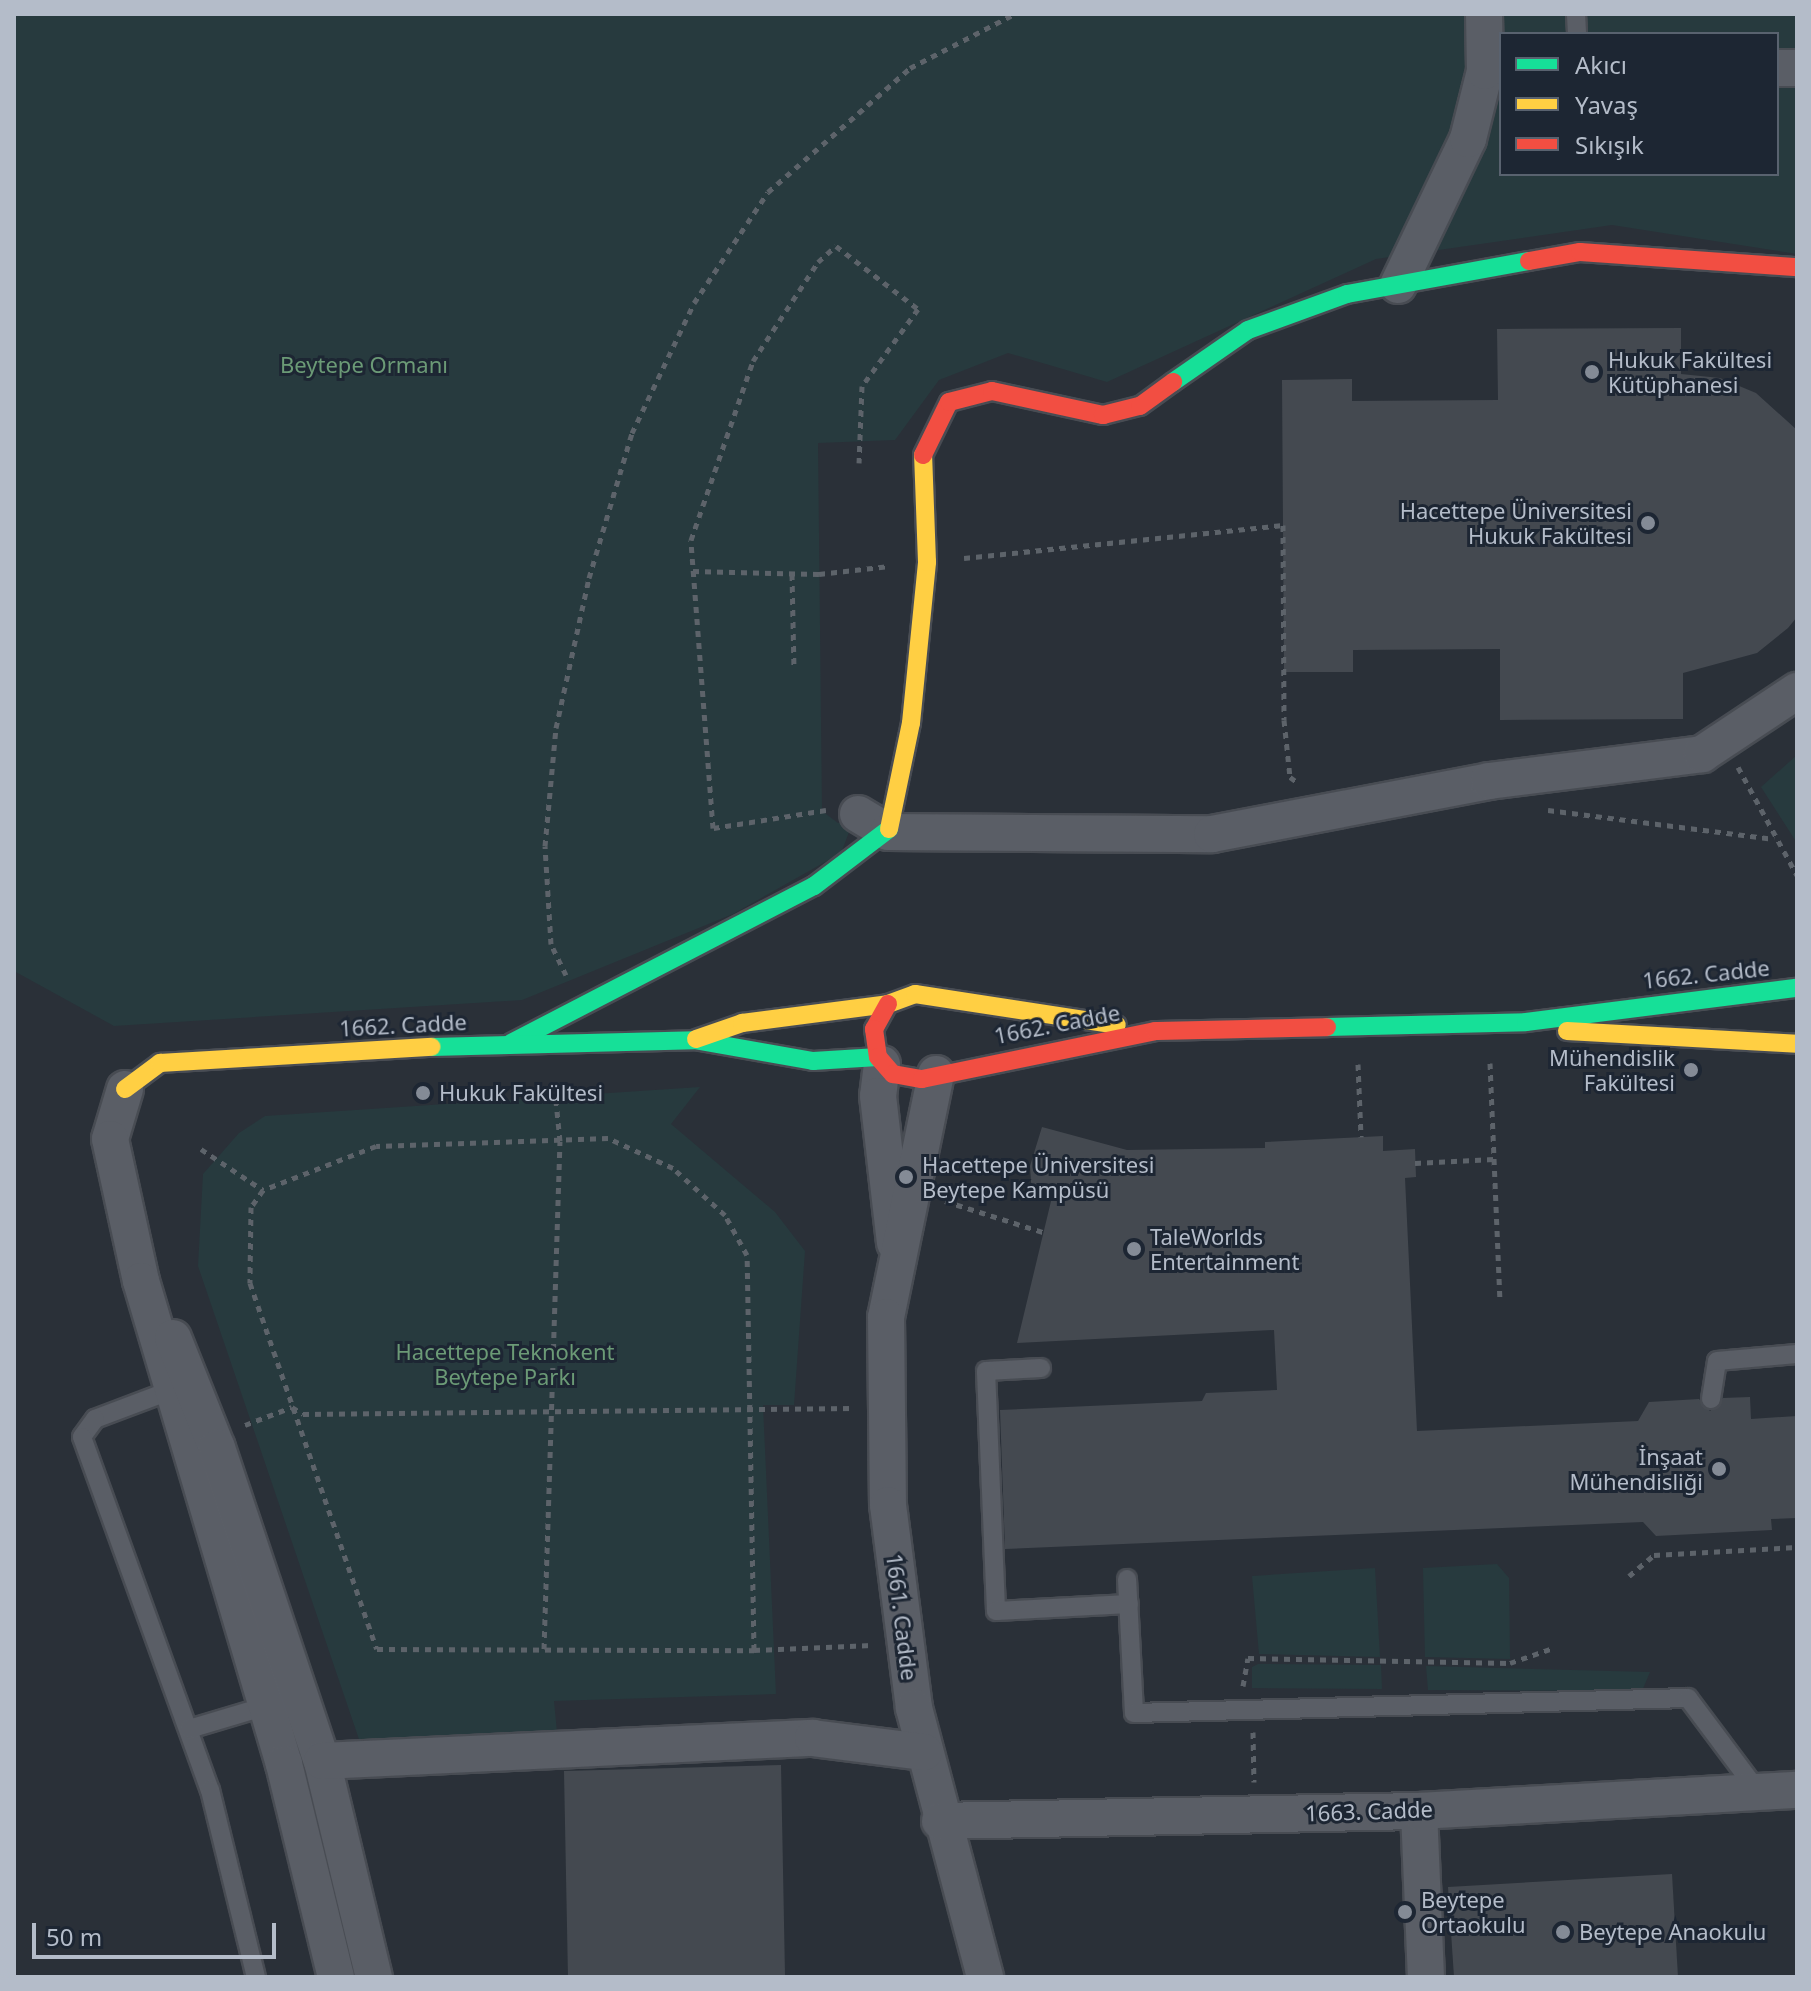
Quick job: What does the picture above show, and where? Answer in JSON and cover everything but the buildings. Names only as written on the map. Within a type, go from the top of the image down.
[{"type":"street","points":[[1398,285],[1468,139],[1493,71],[1484,14]]},
{"type":"street","points":[[511,1043],[814,886],[860,818],[911,723],[927,562],[921,459],[949,402],[992,391],[1103,415],[1140,406],[1248,330],[1347,294],[1580,252],[1797,267]]},
{"type":"street","points":[[860,818],[1212,834],[1489,781],[1702,754],[1797,691]]},
{"type":"street","name":"1662. Cadde","points":[[125,1089],[160,1063],[511,1043],[694,1040],[813,1061],[880,1060],[907,1079],[946,1064],[1155,1031],[1526,1022],[1797,988]]},
{"type":"street","name":"1662. Cadde","points":[[694,1040],[742,1023],[888,1004],[915,994],[943,1003],[994,1004],[1155,1031]]},
{"type":"street","points":[[943,1003],[957,1027]]},
{"type":"street","points":[[880,1060],[874,1029],[888,1004]]},
{"type":"street","name":"1662. Cadde","points":[[1526,1022],[1592,1037],[1797,1044]]},
{"type":"street","name":"1661. Cadde","points":[[880,1060],[878,1096],[896,1248]]},
{"type":"street","name":"1661. Cadde","points":[[946,1064],[896,1248],[886,1317],[888,1505],[924,1752],[940,1821],[985,1977]]},
{"type":"street","points":[[125,1089],[110,1139],[141,1281],[169,1391],[266,1706],[336,1977]]},
{"type":"street","points":[[141,1281],[198,1394],[322,1761],[374,1977]]},
{"type":"street","points":[[322,1761],[813,1738],[924,1752]]},
{"type":"street","name":"1663. Cadde","points":[[940,1821],[1419,1811],[1797,1790]]},
{"type":"street","points":[[1419,1811],[1426,1977]]},
{"type":"lane","points":[[1711,1399],[1717,1361],[1797,1354]]},
{"type":"lane","points":[[1041,1368],[986,1371],[996,1611],[1129,1604]]},
{"type":"lane","points":[[169,1391],[95,1419],[82,1437],[189,1729],[234,1874],[256,1977]]},
{"type":"lane","points":[[1127,1579],[1134,1713],[1688,1698],[1759,1793]]},
{"type":"lane","points":[[189,1729],[266,1706]]},
{"type":"path","points":[[583,1006],[551,944],[545,846],[556,728],[589,578],[632,433],[694,303],[768,192],[910,68],[1014,14]]},
{"type":"path","points":[[859,463],[862,386],[918,309],[836,246],[818,262],[753,361],[706,485],[691,540],[713,828],[860,818]]},
{"type":"path","points":[[693,571],[792,574],[1283,525],[1282,673],[1290,777],[1333,809]]},
{"type":"path","points":[[792,574],[794,666]]},
{"type":"path","points":[[1750,759],[1738,767],[1774,839],[1797,875]]},
{"type":"path","points":[[1543,810],[1774,839]]},
{"type":"path","points":[[1490,1063],[1500,1300]]},
{"type":"path","points":[[1358,1064],[1361,1137]]},
{"type":"path","points":[[544,1649],[560,1141],[555,1091]]},
{"type":"path","points":[[754,1650],[747,1255],[725,1215],[673,1168],[608,1138],[376,1146],[263,1190],[251,1207],[250,1283],[377,1649],[754,1650],[906,1643]]},
{"type":"path","points":[[201,1149],[263,1190]]},
{"type":"path","points":[[1415,1163],[1494,1159]]},
{"type":"path","points":[[929,1196],[1043,1232]]},
{"type":"path","points":[[292,1407],[303,1414],[887,1408]]},
{"type":"path","points":[[240,1427],[292,1407]]},
{"type":"path","points":[[1629,1576],[1654,1555],[1797,1547]]},
{"type":"path","points":[[1243,1686],[1248,1658],[1510,1663],[1553,1648]]},
{"type":"path","points":[[1242,1728],[1253,1730],[1255,1814]]},
{"type":"green space","name":"Beytepe Ormanı","points":[[14,14],[1797,14],[1797,254],[1612,225],[1376,259],[1107,382],[1008,353],[939,380],[895,440],[818,443],[822,811],[838,823],[853,822],[841,853],[733,914],[522,1000],[114,1026],[14,971]]},
{"type":"green space","points":[[1797,755],[1797,843],[1761,787]]},
{"type":"green space","name":"Hacettepe Teknokent Beytepe Parkı","points":[[700,1087],[671,1124],[775,1212],[805,1251],[794,1405],[763,1405],[776,1694],[554,1701],[558,1743],[363,1751],[198,1266],[203,1174],[239,1133],[265,1116]]},
{"type":"green space","points":[[1497,1564],[1509,1578],[1510,1659],[1425,1657],[1423,1568]]},
{"type":"green space","points":[[1375,1568],[1380,1657],[1259,1654],[1252,1576]]},
{"type":"green space","points":[[1258,1664],[1381,1665],[1382,1689],[1252,1688],[1252,1667]]},
{"type":"green space","points":[[1426,1666],[1650,1672],[1642,1691],[1428,1690]]},
{"type":"traffic: fast","points":[[1173,382],[1248,330],[1347,294],[1529,261]]},
{"type":"traffic: fast","points":[[511,1043],[814,886],[889,829]]},
{"type":"traffic: fast","points":[[1327,1027],[1526,1022],[1797,988]]},
{"type":"traffic: fast","points":[[432,1047],[694,1040],[813,1061],[878,1057]]},
{"type":"traffic: slow","points":[[889,829],[911,723],[927,562],[923,455]]},
{"type":"traffic: slow","points":[[696,1039],[742,1023],[888,1004],[915,994],[1117,1025]]},
{"type":"traffic: slow","points":[[1567,1031],[1797,1044]]},
{"type":"traffic: slow","points":[[125,1089],[160,1063],[432,1047]]},
{"type":"traffic: jam","points":[[1529,261],[1580,252],[1797,267]]},
{"type":"traffic: jam","points":[[923,455],[949,402],[992,391],[1103,415],[1140,406],[1173,382]]},
{"type":"traffic: jam","points":[[888,1004],[874,1029],[878,1057],[893,1074],[922,1079],[1155,1031],[1327,1027]]},
{"type":"place","name":"Hukuk Fakültesi Kütüphanesi","points":[[1592,372]]},
{"type":"place","name":"Hacettepe Üniversitesi Hukuk Fakültesi","points":[[1648,523]]},
{"type":"place","name":"Mühendislik Fakültesi","points":[[1691,1070]]},
{"type":"place","name":"Hukuk Fakültesi","points":[[423,1093]]},
{"type":"place","name":"Hacettepe Üniversitesi Beytepe Kampüsü","points":[[906,1177]]},
{"type":"place","name":"TaleWorlds Entertainment","points":[[1134,1249]]},
{"type":"place","name":"İnşaat Mühendisliği","points":[[1719,1469]]},
{"type":"place","name":"Beytepe Ortaokulu","points":[[1405,1912]]},
{"type":"place","name":"Beytepe Anaokulu","points":[[1563,1932]]}]
